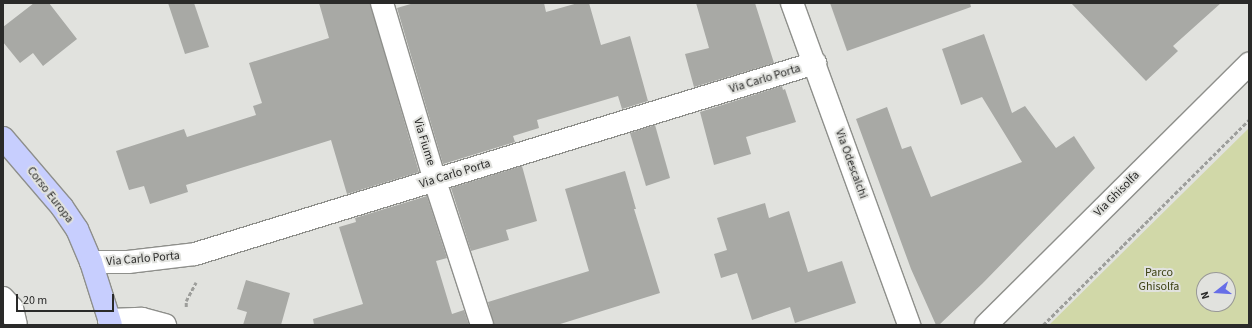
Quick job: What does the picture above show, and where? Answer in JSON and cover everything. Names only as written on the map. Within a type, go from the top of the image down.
[{"type":"main road","name":"Corso Europa","points":[[3,138],[62,207],[77,229],[91,262],[110,322]]},
{"type":"street","name":"Via Fiume","points":[[382,3],[435,181],[482,325]]},
{"type":"street","name":"Via Odescalchi","points":[[792,3],[909,325]]},
{"type":"street","name":"Via Carlo Porta","points":[[91,262],[128,262],[195,254],[815,64]]},
{"type":"street","name":"Via Ghisolfa","points":[[986,325],[1249,64]]},
{"type":"street","points":[[3,298],[12,308],[16,325]]},
{"type":"street","points":[[110,322],[142,319],[165,325]]},
{"type":"path","points":[[1043,325],[1249,120]]},
{"type":"path","points":[[187,313],[186,301],[200,275],[195,254]]},
{"type":"green space","name":"Parco Ghisolfa","points":[[1249,128],[1249,325],[1049,325]]},
{"type":"building","points":[[34,3],[49,3],[77,39],[43,66],[33,53],[20,63],[3,42],[3,27]]},
{"type":"building","points":[[168,3],[194,3],[209,47],[185,54]]},
{"type":"building","points":[[319,3],[370,3],[419,172],[347,194],[331,140],[186,185],[188,192],[150,204],[144,186],[129,190],[116,151],[184,129],[187,137],[256,115],[253,106],[262,103],[249,63],[329,38]]},
{"type":"building","points":[[414,3],[544,3],[546,12],[578,3],[589,3],[601,45],[630,36],[648,101],[622,109],[618,96],[537,120],[539,128],[513,136],[515,142],[443,164],[397,8]]},
{"type":"building","points":[[696,3],[755,3],[774,63],[694,87],[685,54],[709,48]]},
{"type":"building","points":[[830,3],[970,3],[971,7],[847,51]]},
{"type":"building","points":[[1071,3],[1221,3],[1173,46],[1178,51],[1146,81]]},
{"type":"building","points":[[984,34],[1012,113],[1025,106],[1056,148],[1074,136],[1095,168],[983,283],[939,325],[936,325],[911,269],[856,119],[887,107],[902,149],[911,146],[931,197],[1022,162],[982,97],[961,105],[942,49]]},
{"type":"building","points":[[782,86],[783,90],[785,89],[796,122],[746,137],[751,154],[714,165],[700,112]]},
{"type":"building","points":[[655,125],[670,178],[646,186],[630,133]]},
{"type":"building","points":[[522,166],[537,221],[506,230],[509,240],[471,251],[451,188]]},
{"type":"building","points":[[625,171],[636,209],[634,209],[660,293],[557,325],[494,325],[488,302],[589,271],[565,189]]},
{"type":"building","points":[[427,196],[447,258],[436,261],[452,314],[464,310],[469,325],[314,325],[313,319],[363,304],[339,227],[356,222],[355,218]]},
{"type":"building","points":[[765,203],[769,218],[789,211],[808,272],[842,261],[856,303],[795,323],[790,307],[752,320],[737,273],[721,278],[714,254],[727,250],[717,218]]},
{"type":"building","points":[[246,280],[290,293],[281,325],[243,325],[247,312],[237,309]]}]
